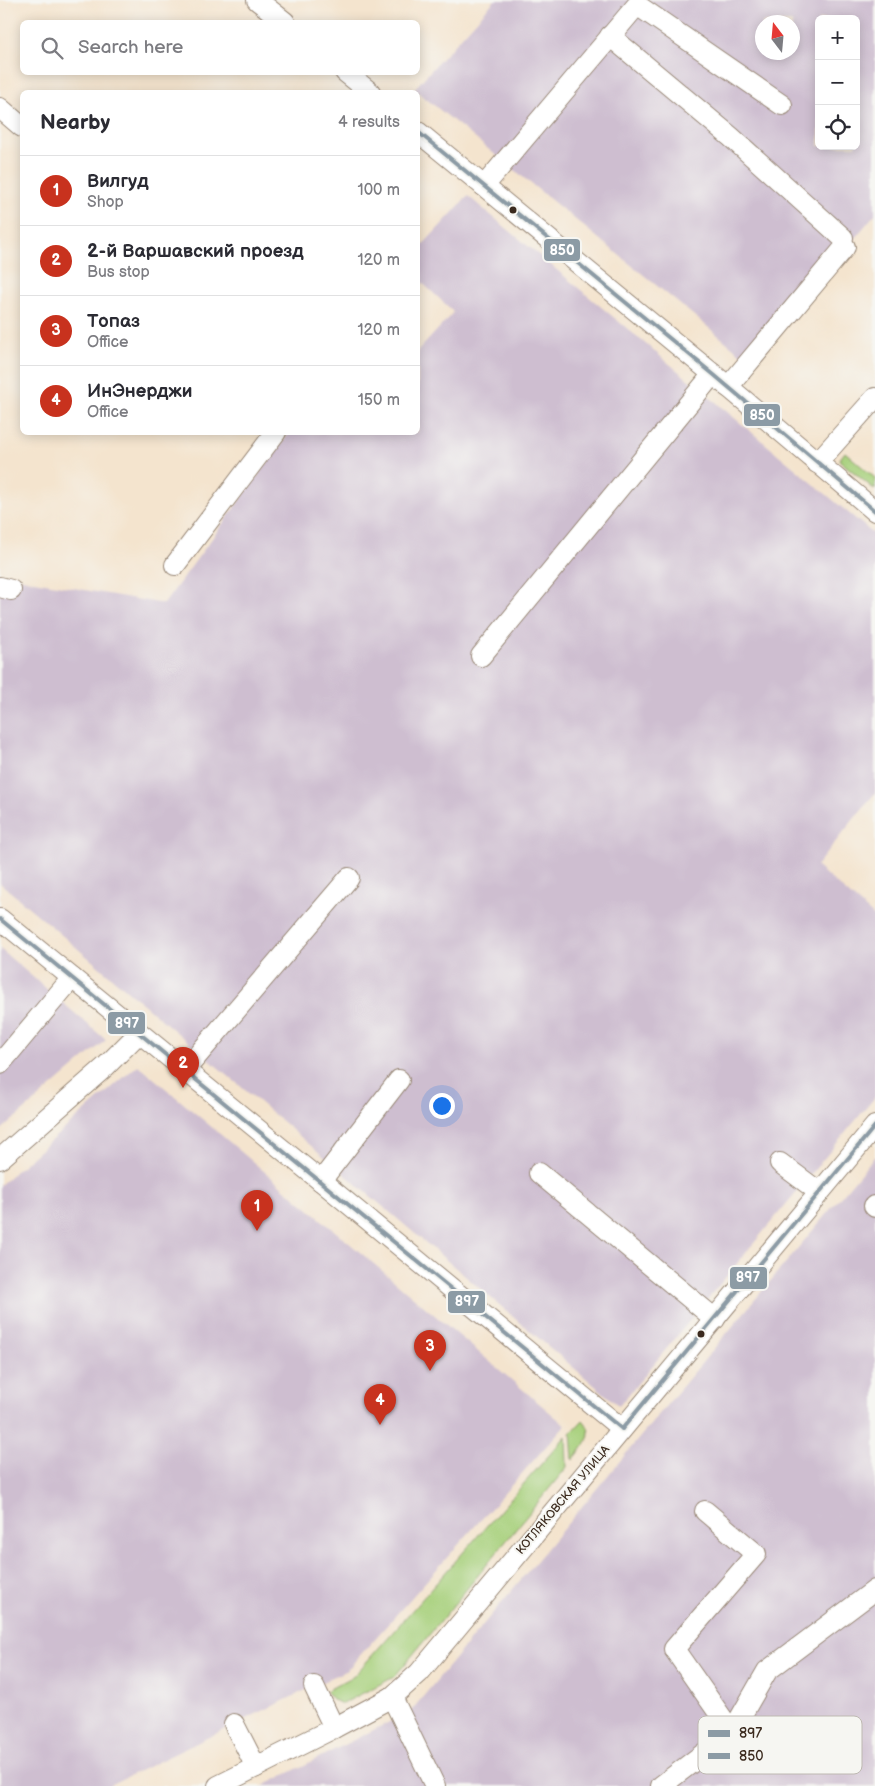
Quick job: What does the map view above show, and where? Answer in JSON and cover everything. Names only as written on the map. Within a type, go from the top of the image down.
[{"type":"street","points":[[257,0],[282,20]]},
{"type":"street","points":[[484,186],[610,36],[633,2],[782,105]]},
{"type":"street","points":[[480,656],[844,243],[731,137],[610,36]]},
{"type":"street","points":[[350,75],[368,90]]},
{"type":"street","points":[[0,108],[20,126]]},
{"type":"street","points":[[420,134],[721,381],[875,511]]},
{"type":"street","points":[[817,463],[875,398]]},
{"type":"street","points":[[175,565],[274,435]]},
{"type":"street","points":[[185,1070],[349,878]]},
{"type":"street","points":[[0,919],[622,1429]]},
{"type":"street","points":[[0,1064],[72,978]]},
{"type":"street","points":[[0,1159],[105,1067],[139,1033]]},
{"type":"street","points":[[321,1181],[399,1080]]},
{"type":"street","name":"КОТЛЯКОВСКАЯ УЛИЦА","points":[[218,1786],[392,1697],[419,1673],[875,1126]]},
{"type":"street","points":[[780,1163],[819,1192]]},
{"type":"street","points":[[539,1173],[715,1319]]},
{"type":"street","points":[[705,1511],[756,1554],[674,1649],[721,1716]]},
{"type":"street","points":[[741,1716],[767,1671],[875,1590]]},
{"type":"street","points":[[314,1686],[334,1728]]},
{"type":"street","points":[[392,1697],[435,1786]]},
{"type":"street","points":[[234,1724],[256,1767]]},
{"type":"street","points":[[661,1786],[698,1758]]},
{"type":"shaded area","points":[[495,0],[875,0],[875,214],[751,362],[420,94],[420,90],[414,89]]},
{"type":"shaded area","points":[[468,196],[875,535],[875,793],[816,866],[875,917],[875,1097],[619,1406],[0,883],[0,575],[164,604],[288,435],[420,435],[420,349],[454,312],[420,281],[420,248]]},
{"type":"shaded area","points":[[0,949],[106,1040],[0,1131]]},
{"type":"shaded area","points":[[138,1065],[565,1425],[347,1670],[108,1786],[0,1786],[0,1185]]},
{"type":"shaded area","points":[[875,1156],[875,1786],[263,1786],[411,1711]]},
{"type":"green space","points":[[845,452],[875,478],[875,490],[839,460]]},
{"type":"green space","points":[[583,1420],[587,1425],[589,1436],[573,1460],[571,1433]]},
{"type":"green space","points":[[566,1436],[567,1467],[394,1677],[342,1704],[334,1700],[326,1691],[354,1676]]},
{"type":"transit line","name":"850","points":[[420,134],[713,374],[875,511]]},
{"type":"transit line","name":"897","points":[[0,919],[622,1429]]},
{"type":"transit line","name":"897","points":[[622,1429],[875,1126]]},
{"type":"place","name":"2-й Варшавский проезд","points":[[183,1088]]},
{"type":"place","name":"Вилгуд","points":[[257,1231]]},
{"type":"place","name":"Топаз","points":[[430,1371]]},
{"type":"place","name":"ИнЭнерджи","points":[[380,1425]]}]
